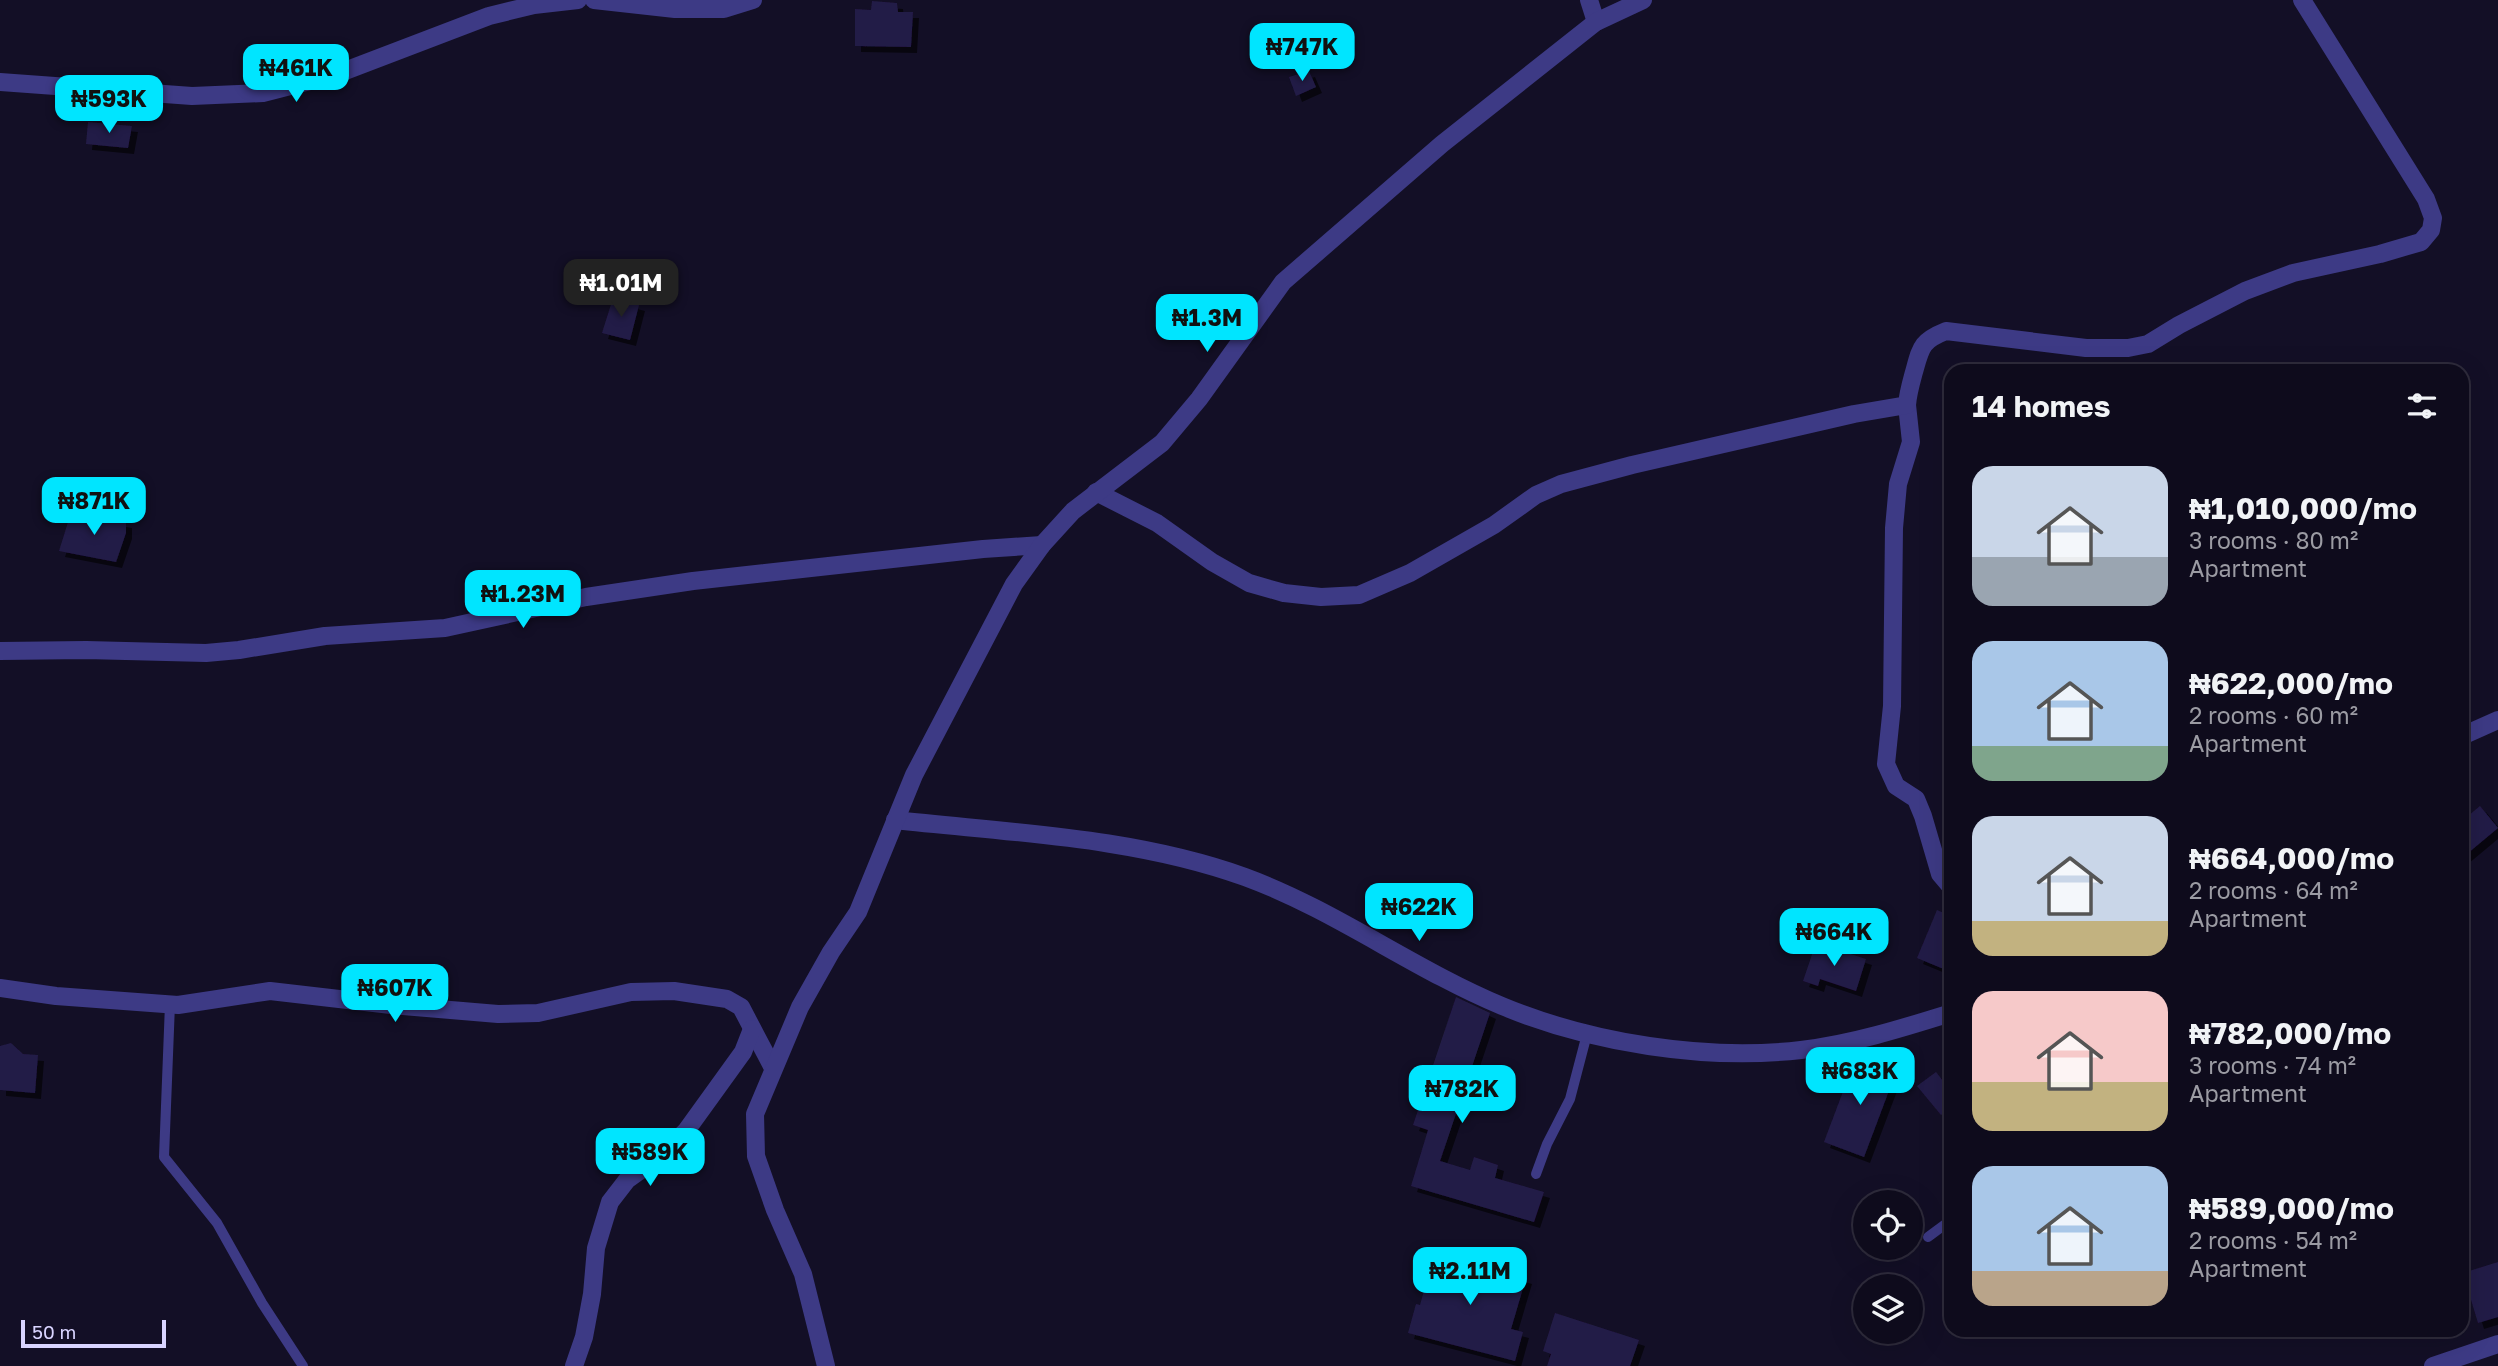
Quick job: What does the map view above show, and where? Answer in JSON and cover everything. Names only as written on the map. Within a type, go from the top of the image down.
[{"type":"street","points":[[0,82],[192,96],[262,93],[337,75],[489,16],[534,5],[578,0]]},
{"type":"street","points":[[594,0],[642,6],[724,9],[753,0]]},
{"type":"street","points":[[1589,0],[1596,22]]},
{"type":"street","points":[[827,1366],[803,1274],[775,1210],[756,1156],[755,1114],[800,1007],[831,952],[858,912],[914,775],[1014,584],[1042,545],[1073,511],[1162,443],[1199,399],[1283,282],[1441,144],[1596,22],[1643,0]]},
{"type":"street","points":[[1944,879],[1940,874],[1916,799],[1896,786],[1886,764],[1892,706],[1894,528],[1898,484],[1911,442],[1907,405],[1917,353],[1929,339],[1946,331],[2086,348],[2127,348],[2148,344],[2245,291],[2294,273],[2421,242],[2431,230],[2433,218],[2426,200],[2302,0]]},
{"type":"street","points":[[1097,492],[1157,523],[1212,562],[1249,583],[1284,593],[1309,596],[1359,595],[1410,573],[1494,525],[1536,495],[1560,484],[1854,414],[1907,405]]},
{"type":"street","points":[[0,651],[206,653],[239,650],[325,636],[445,628],[586,597],[693,582],[983,549],[1042,545]]},
{"type":"street","points":[[2469,733],[2498,720]]},
{"type":"street","points":[[895,820],[1097,841],[1186,859],[1246,877],[1344,922],[1418,964],[1502,1006],[1587,1034],[1728,1054],[1753,1053],[1802,1050],[1867,1037],[1944,1015]]},
{"type":"street","points":[[0,988],[56,996],[170,1004],[218,1000],[270,991],[498,1014],[538,1013],[631,992],[674,991],[727,999],[741,1007],[773,1068]]},
{"type":"street","points":[[574,1366],[584,1337],[592,1294],[596,1248],[610,1202],[627,1180],[659,1157],[686,1131],[743,1052],[752,1029]]},
{"type":"street","points":[[2433,1366],[2498,1344]]},
{"type":"lane","points":[[170,1004],[164,1157],[216,1223],[262,1303],[303,1366]]},
{"type":"lane","points":[[1536,1174],[1547,1144],[1570,1099],[1587,1034]]},
{"type":"lane","points":[[1928,1237],[1944,1225]]},
{"type":"building","points":[[872,1],[897,3],[898,12],[913,12],[911,47],[855,46],[855,9],[871,10]]},
{"type":"building","points":[[1309,71],[1316,87],[1296,96],[1289,77]]},
{"type":"building","points":[[88,122],[132,126],[128,148],[86,144]]},
{"type":"building","points":[[613,298],[639,305],[630,340],[602,333]]},
{"type":"building","points":[[81,514],[126,522],[126,533],[116,562],[59,551],[69,519]]},
{"type":"building","points":[[2480,806],[2498,828],[2469,852],[2469,815]]},
{"type":"building","points":[[1937,910],[1944,913],[1944,969],[1917,958]]},
{"type":"building","points":[[1816,943],[1866,959],[1856,991],[1820,979],[1818,986],[1803,981]]},
{"type":"building","points":[[1456,997],[1490,1013],[1440,1161],[1470,1170],[1474,1157],[1498,1165],[1495,1178],[1544,1192],[1534,1222],[1411,1186],[1428,1130],[1413,1125]]},
{"type":"building","points":[[11,1043],[23,1054],[38,1055],[35,1093],[0,1090],[0,1046]]},
{"type":"building","points":[[1856,1057],[1896,1072],[1864,1157],[1824,1142]]},
{"type":"building","points":[[1936,1072],[1944,1082],[1944,1113],[1941,1115],[1917,1086]]},
{"type":"building","points":[[1435,1252],[1526,1278],[1511,1329],[1523,1332],[1515,1361],[1408,1333],[1416,1304],[1420,1305]]},
{"type":"building","points":[[2498,1262],[2498,1317],[2478,1323],[2469,1293],[2469,1271]]},
{"type":"building","points":[[1555,1313],[1639,1340],[1630,1366],[1547,1366],[1551,1354],[1543,1351]]}]
